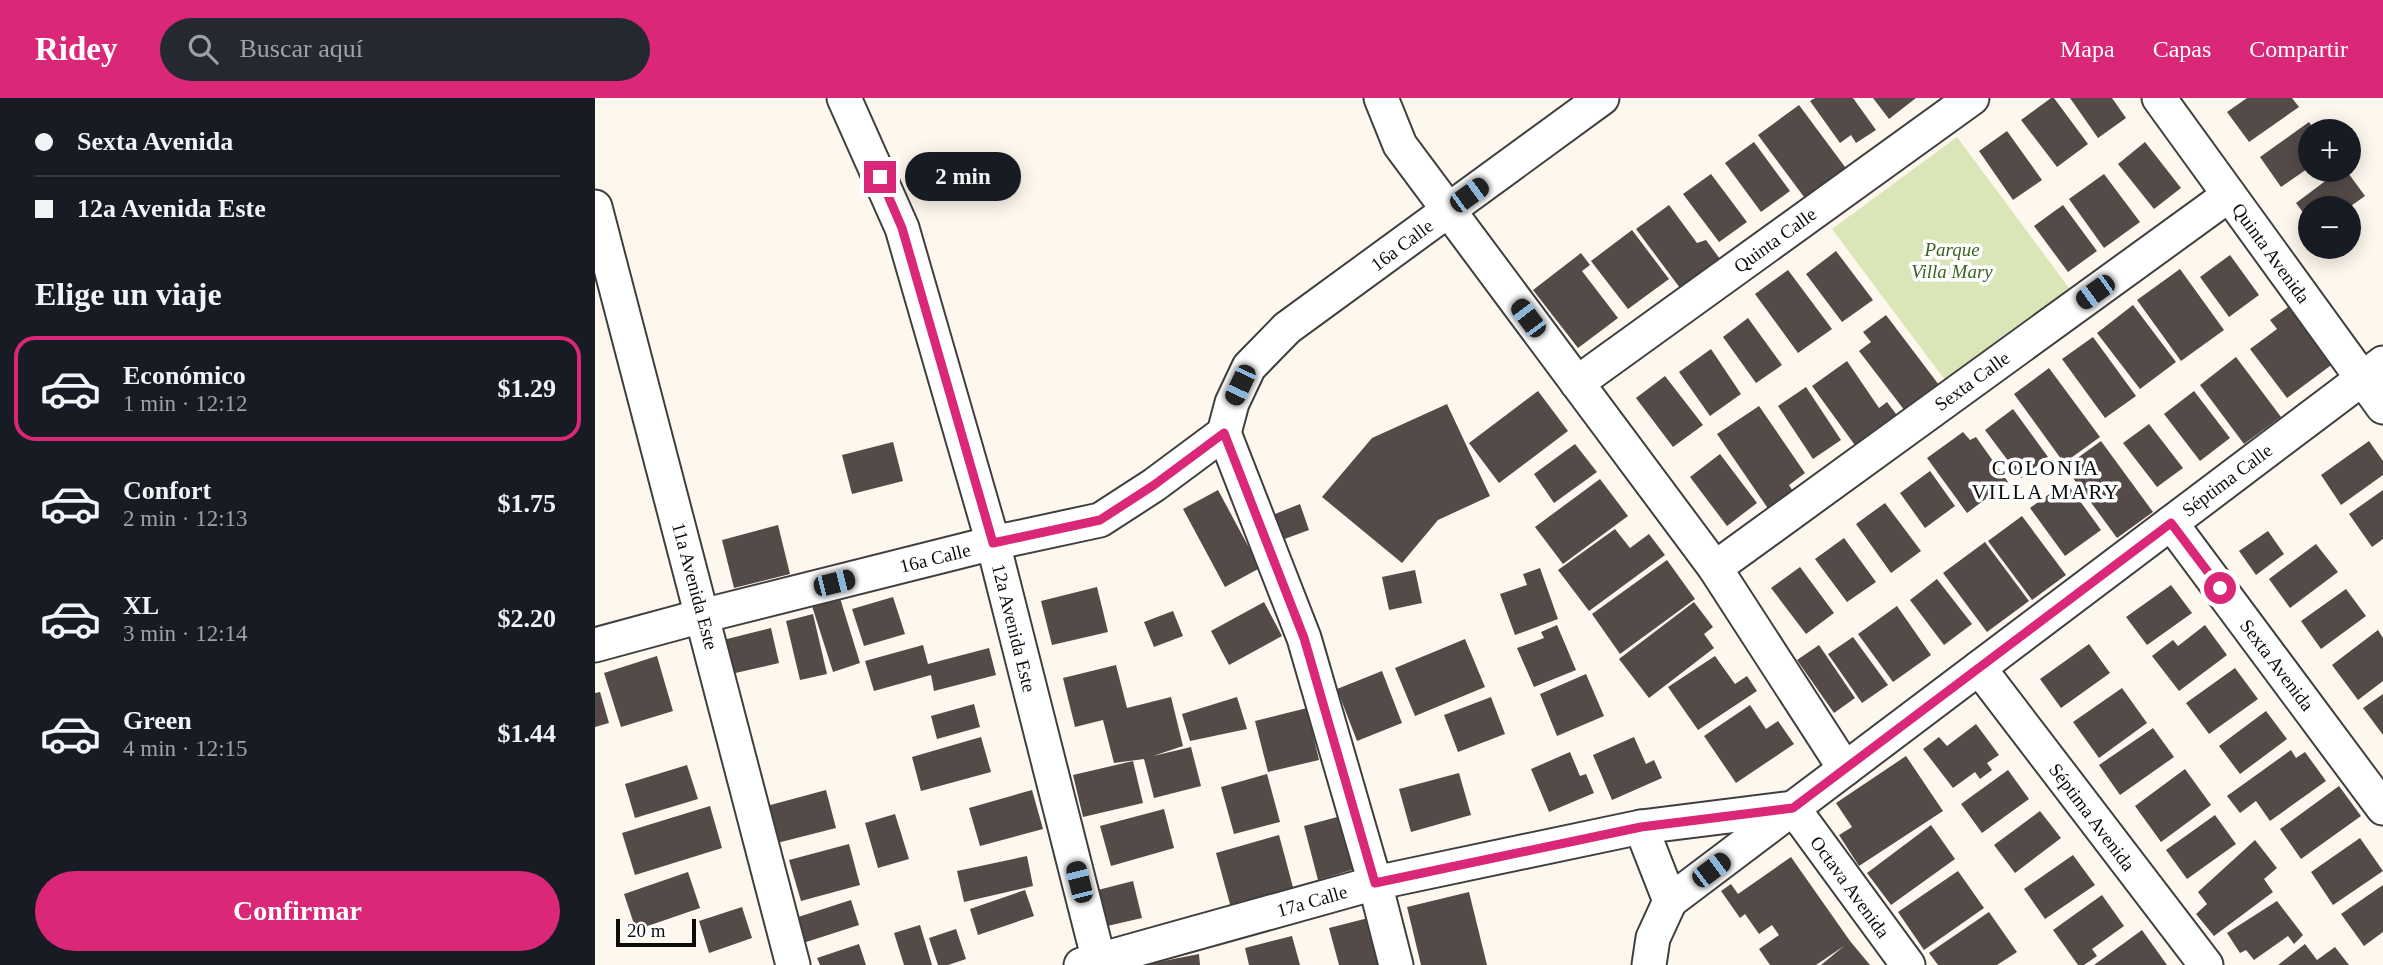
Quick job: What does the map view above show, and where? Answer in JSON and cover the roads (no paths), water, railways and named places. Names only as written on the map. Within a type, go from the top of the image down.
[{"type":"street","name":"12a Avenida Este","points":[[844,98],[902,228],[993,543],[1094,963]]},
{"type":"street","points":[[1381,98],[1400,145],[1714,568],[1845,769]]},
{"type":"street","name":"16a Calle","points":[[595,645],[702,615],[993,543],[1100,520],[1154,485],[1224,433],[1232,403],[1249,367],[1287,328],[1351,284],[1602,98]]},
{"type":"street","name":"Quinta Calle","points":[[1577,383],[1972,98]]},
{"type":"street","name":"Quinta Avenida","points":[[2159,98],[2229,195],[2372,371],[2383,407]]},
{"type":"street","name":"Sexta Calle","points":[[1714,568],[2229,195]]},
{"type":"street","name":"11a Avenida Este","points":[[595,207],[793,965]]},
{"type":"street","name":"Séptima Calle","points":[[1670,901],[2372,371]]},
{"type":"street","points":[[1224,433],[1304,638],[1396,965]]},
{"type":"street","name":"Sexta Avenida","points":[[2171,523],[2383,808]]},
{"type":"street","name":"Séptima Avenida","points":[[1979,668],[2206,965]]},
{"type":"street","name":"17a Calle","points":[[1094,963],[1375,883],[1641,827],[1793,808]]},
{"type":"street","name":"Octava Avenida","points":[[1793,808],[1908,965]]},
{"type":"street","points":[[1641,827],[1670,901],[1653,938],[1649,965]]},
{"type":"district","name":"COLONIA VILLA MARY","points":[[2046,480]]},
{"type":"park label","name":"Parque Villa Mary","points":[[1952,260]]}]
